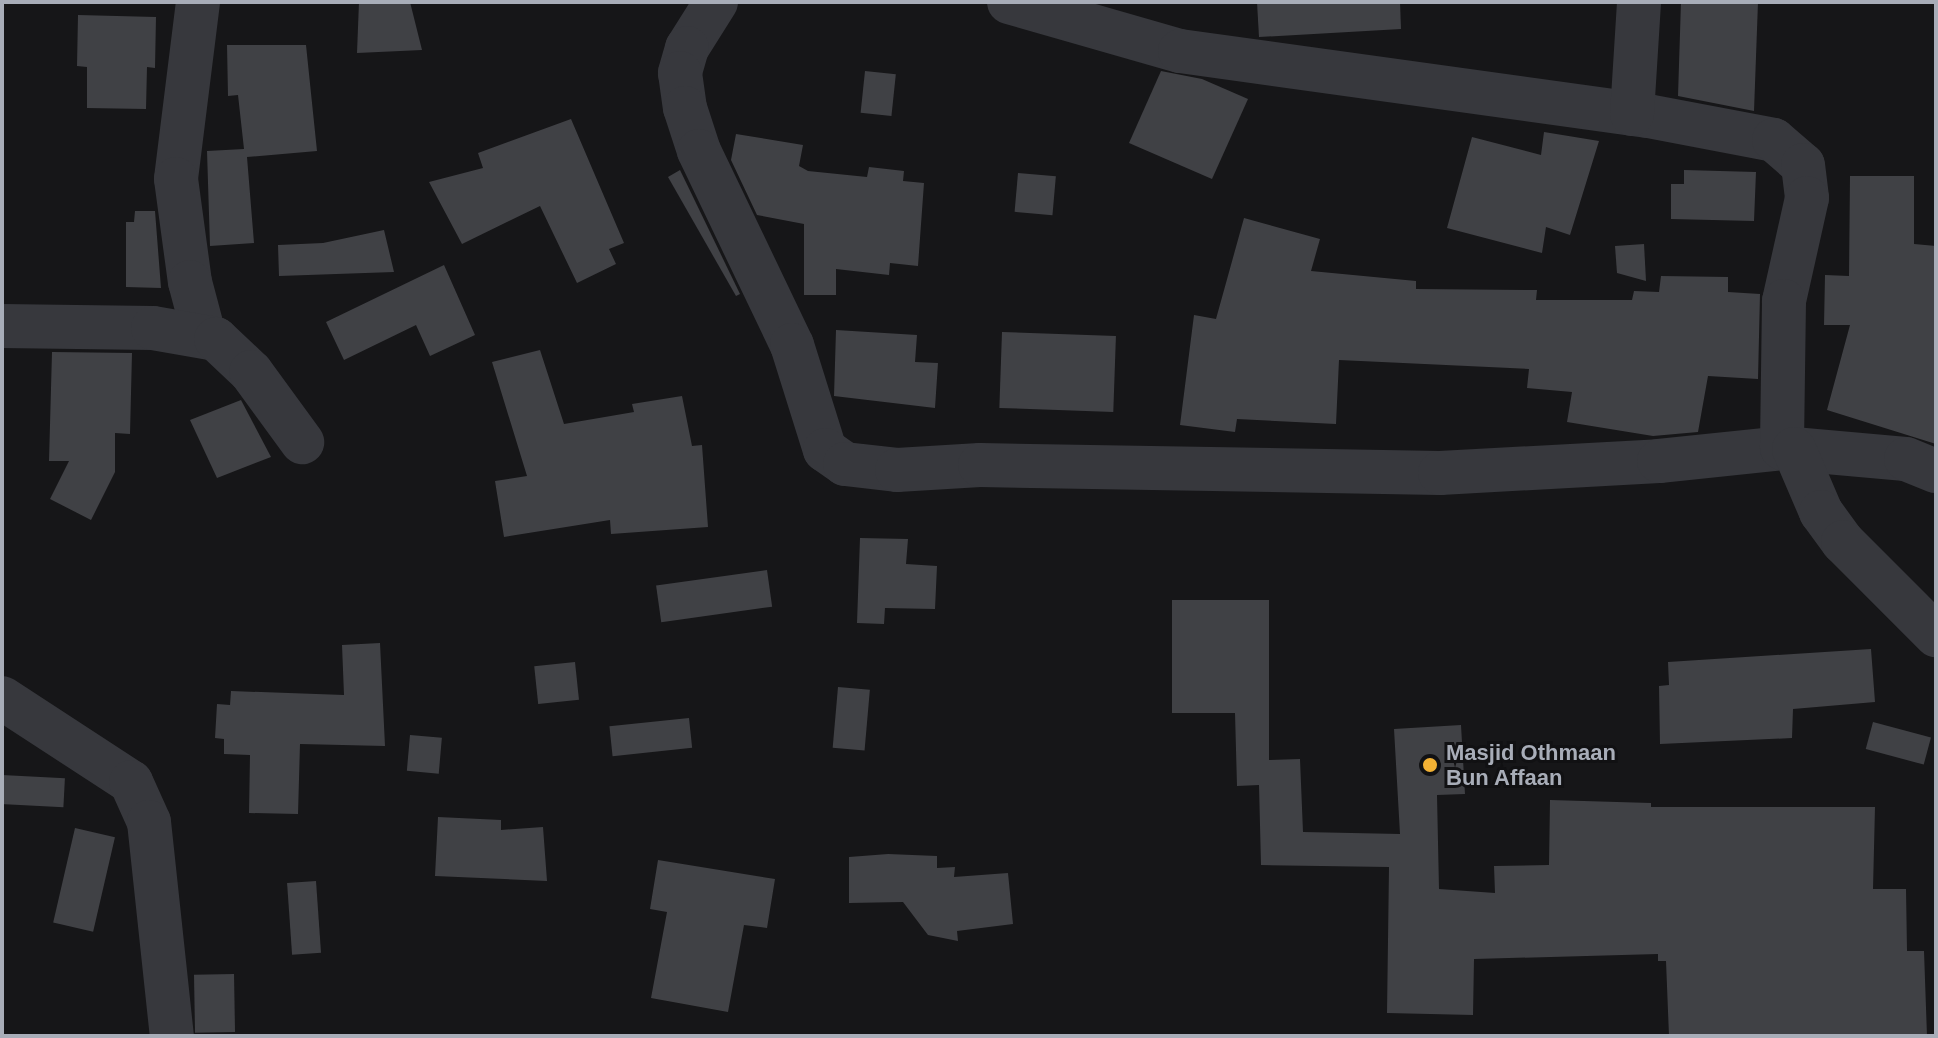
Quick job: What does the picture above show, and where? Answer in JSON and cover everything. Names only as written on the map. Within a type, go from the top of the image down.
[{"type":"street","points":[[198,2],[176,179],[190,282],[204,335]]},
{"type":"street","points":[[716,2],[687,48],[680,73],[685,108],[699,151],[792,345],[825,450],[845,464],[897,470],[980,465],[1440,473],[1659,461],[1788,448],[1906,459],[1936,471]]},
{"type":"street","points":[[1009,2],[1180,51],[1632,114],[1774,140],[1803,165],[1807,198],[1784,301],[1788,448],[1821,512],[1843,542],[1936,635]]},
{"type":"street","points":[[1632,114],[1639,2]]},
{"type":"street","points":[[2,291],[20,325],[153,328],[216,339],[251,372],[302,442]]},
{"type":"street","points":[[2,698],[131,782],[149,822],[172,1036]]},
{"type":"building","points":[[359,2],[410,2],[422,50],[357,53]]},
{"type":"building","points":[[1257,2],[1400,2],[1401,29],[1259,37]]},
{"type":"building","points":[[1681,2],[1758,2],[1754,111],[1678,96]]},
{"type":"building","points":[[78,15],[156,17],[155,68],[147,67],[146,109],[87,108],[87,67],[77,66]]},
{"type":"building","points":[[227,45],[306,45],[317,151],[247,157],[254,243],[210,246],[207,151],[244,149],[238,95],[228,96]]},
{"type":"building","points":[[865,71],[896,74],[891,116],[861,113]]},
{"type":"building","points":[[1161,71],[1202,79],[1248,99],[1212,179],[1129,143]]},
{"type":"building","points":[[571,119],[624,243],[609,249],[616,264],[577,283],[540,206],[462,244],[429,182],[483,168],[478,153]]},
{"type":"building","points":[[1544,132],[1599,141],[1570,235],[1546,227],[1542,253],[1447,228],[1472,137],[1541,155]]},
{"type":"building","points":[[736,134],[803,145],[799,166],[808,171],[867,177],[869,167],[904,171],[903,181],[924,183],[918,266],[890,263],[889,275],[836,269],[836,295],[804,295],[804,224],[757,215],[731,160]]},
{"type":"building","points":[[680,170],[740,294],[736,296],[668,177]]},
{"type":"building","points":[[1684,170],[1756,172],[1754,221],[1671,219],[1671,184],[1684,184]]},
{"type":"building","points":[[1018,173],[1056,176],[1052,215],[1015,212]]},
{"type":"building","points":[[1850,176],[1914,176],[1914,244],[1936,246],[1936,444],[1827,410],[1850,325],[1824,325],[1825,275],[1849,276]]},
{"type":"building","points":[[135,211],[155,211],[161,288],[126,287],[126,222],[134,222]]},
{"type":"building","points":[[1244,218],[1320,239],[1311,271],[1416,281],[1416,289],[1537,290],[1536,300],[1632,300],[1634,291],[1659,292],[1661,276],[1728,277],[1728,292],[1760,294],[1758,379],[1708,376],[1698,432],[1653,436],[1567,422],[1572,392],[1527,388],[1529,369],[1339,360],[1336,424],[1237,419],[1235,432],[1180,425],[1194,315],[1216,319]]},
{"type":"building","points":[[384,230],[394,272],[279,276],[278,245],[323,243]]},
{"type":"building","points":[[1644,244],[1646,281],[1617,273],[1615,246]]},
{"type":"building","points":[[444,265],[475,335],[430,356],[416,325],[344,360],[326,322]]},
{"type":"building","points":[[836,330],[917,335],[915,362],[938,363],[935,408],[834,396]]},
{"type":"building","points":[[1002,332],[1116,336],[1113,412],[999,408]]},
{"type":"building","points":[[540,350],[564,424],[634,412],[632,404],[682,396],[692,446],[702,445],[708,527],[611,534],[610,520],[504,537],[495,481],[527,476],[492,362]]},
{"type":"building","points":[[52,352],[132,353],[130,434],[115,433],[115,472],[91,520],[50,499],[69,461],[49,461]]},
{"type":"building","points":[[241,400],[271,457],[217,478],[190,420]]},
{"type":"building","points":[[860,538],[908,539],[906,564],[937,566],[935,609],[885,608],[884,624],[857,623]]},
{"type":"building","points":[[767,570],[772,607],[661,622],[656,586]]},
{"type":"building","points":[[1172,600],[1269,600],[1269,760],[1300,759],[1303,832],[1400,834],[1394,729],[1461,725],[1465,794],[1437,795],[1439,889],[1495,893],[1494,866],[1549,865],[1550,800],[1651,803],[1651,807],[1875,807],[1873,889],[1906,889],[1907,951],[1924,951],[1927,1036],[1669,1036],[1666,961],[1658,961],[1658,954],[1474,959],[1473,1015],[1387,1013],[1389,867],[1261,865],[1259,785],[1237,786],[1235,713],[1172,713]]},
{"type":"building","points":[[380,643],[385,746],[300,744],[298,814],[249,813],[250,755],[224,754],[224,739],[215,738],[217,704],[230,705],[231,691],[344,695],[342,645]]},
{"type":"building","points":[[1871,649],[1875,702],[1793,709],[1792,738],[1660,744],[1659,686],[1669,685],[1668,662]]},
{"type":"building","points":[[575,662],[579,700],[538,704],[534,666]]},
{"type":"building","points":[[838,687],[870,690],[865,751],[833,748]]},
{"type":"building","points":[[689,718],[692,748],[613,756],[609,726]]},
{"type":"building","points":[[1873,722],[1931,738],[1924,765],[1866,749]]},
{"type":"building","points":[[410,735],[442,738],[439,774],[407,771]]},
{"type":"building","points":[[2,775],[65,778],[63,807],[2,804]]},
{"type":"building","points":[[438,817],[501,820],[501,830],[543,827],[547,881],[435,876]]},
{"type":"building","points":[[75,828],[115,837],[93,932],[53,923]]},
{"type":"building","points":[[888,854],[937,856],[937,868],[955,867],[954,877],[1008,873],[1013,924],[957,931],[958,941],[928,935],[903,902],[849,903],[849,857]]},
{"type":"building","points":[[658,860],[775,879],[767,928],[744,925],[728,1012],[651,998],[667,912],[650,909]]},
{"type":"building","points":[[316,881],[321,953],[292,955],[287,883]]},
{"type":"building","points":[[234,974],[235,1032],[195,1033],[194,975]]},
{"type":"place","name":"Masjid Othmaan Bun Affaan","points":[[1430,765]]}]
